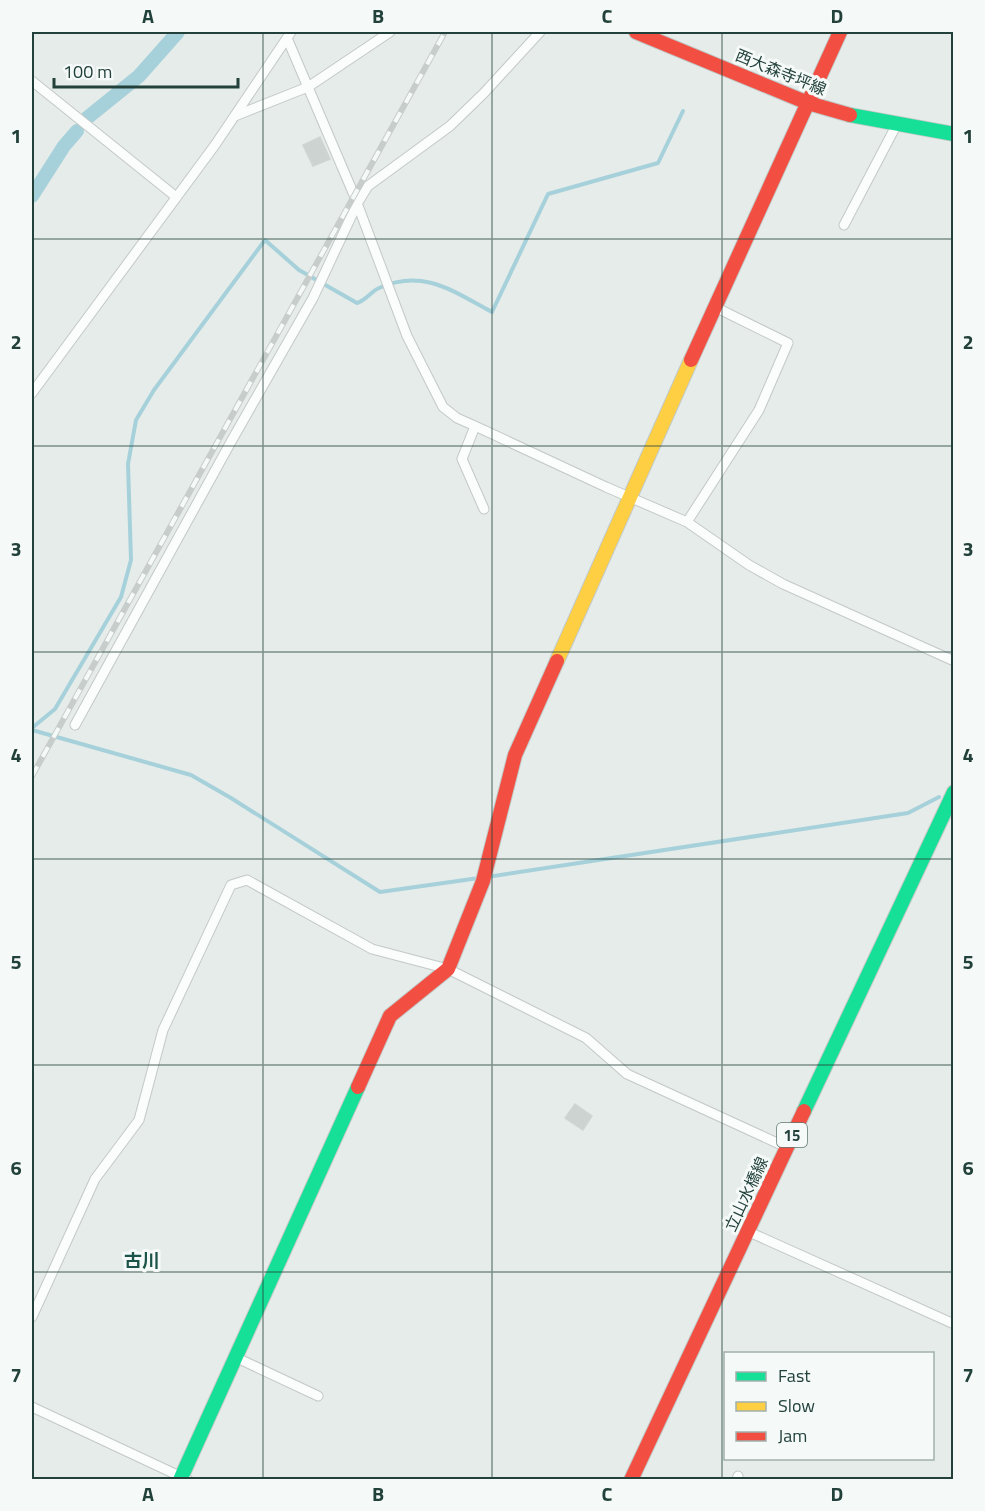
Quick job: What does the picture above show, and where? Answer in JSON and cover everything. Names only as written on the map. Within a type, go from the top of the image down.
[{"type":"street","points":[[235,116],[308,87],[390,32]]},
{"type":"street","points":[[75,725],[226,450],[313,298],[357,204],[368,186],[459,118],[540,32]]},
{"type":"street","name":"西大森寺坪線","points":[[636,32],[808,104],[861,118],[954,134]]},
{"type":"street","points":[[32,1407],[183,1478],[390,1016],[448,969],[483,882],[515,755],[629,496],[840,32]]},
{"type":"street","points":[[289,34],[407,336],[443,407],[457,418],[687,522],[749,565],[783,584],[954,661]]},
{"type":"street","points":[[32,393],[235,116],[289,34]]},
{"type":"street","points":[[32,81],[175,196]]},
{"type":"street","points":[[844,225],[897,124]]},
{"type":"street","points":[[687,522],[759,410],[788,343],[715,307]]},
{"type":"street","points":[[475,426],[462,459],[483,509]]},
{"type":"street","name":"立山水橋線","points":[[636,1478],[747,1231],[954,792]]},
{"type":"street","points":[[32,1317],[95,1179],[140,1120],[163,1030],[231,885],[247,880],[372,949],[448,969],[586,1038],[627,1074],[786,1147]]},
{"type":"street","points":[[747,1231],[954,1324]]},
{"type":"street","points":[[236,1357],[318,1396]]},
{"type":"building","points":[[320,137],[330,159],[313,166],[303,145]]},
{"type":"building","points":[[575,1104],[592,1116],[583,1130],[565,1118]]},
{"type":"waterway","points":[[87,118],[139,76],[178,32]]},
{"type":"waterway","points":[[32,728],[55,709],[121,597],[131,560],[128,464],[136,420],[154,390],[265,240],[299,270],[357,303],[379,288],[395,282],[410,280],[451,290],[492,312],[548,194],[658,163],[683,111]]},
{"type":"waterway","points":[[32,196],[64,146],[77,131]]},
{"type":"waterway","points":[[32,730],[191,775],[380,892],[479,878]]},
{"type":"waterway","points":[[487,877],[908,813],[939,797]]},
{"type":"railway","points":[[32,776],[445,32]]},
{"type":"traffic: fast","points":[[850,115],[954,134]]},
{"type":"traffic: fast","points":[[804,1111],[954,792]]},
{"type":"traffic: fast","points":[[180,1480],[358,1087]]},
{"type":"traffic: slow","points":[[557,661],[691,360]]},
{"type":"traffic: jam","points":[[636,32],[808,103],[850,115]]},
{"type":"traffic: jam","points":[[691,360],[840,32]]},
{"type":"traffic: jam","points":[[358,1087],[390,1016],[448,969],[483,881],[515,755],[557,661]]},
{"type":"traffic: jam","points":[[631,1480],[804,1111]]},
{"type":"district","name":"古川","points":[[142,1260]]}]
